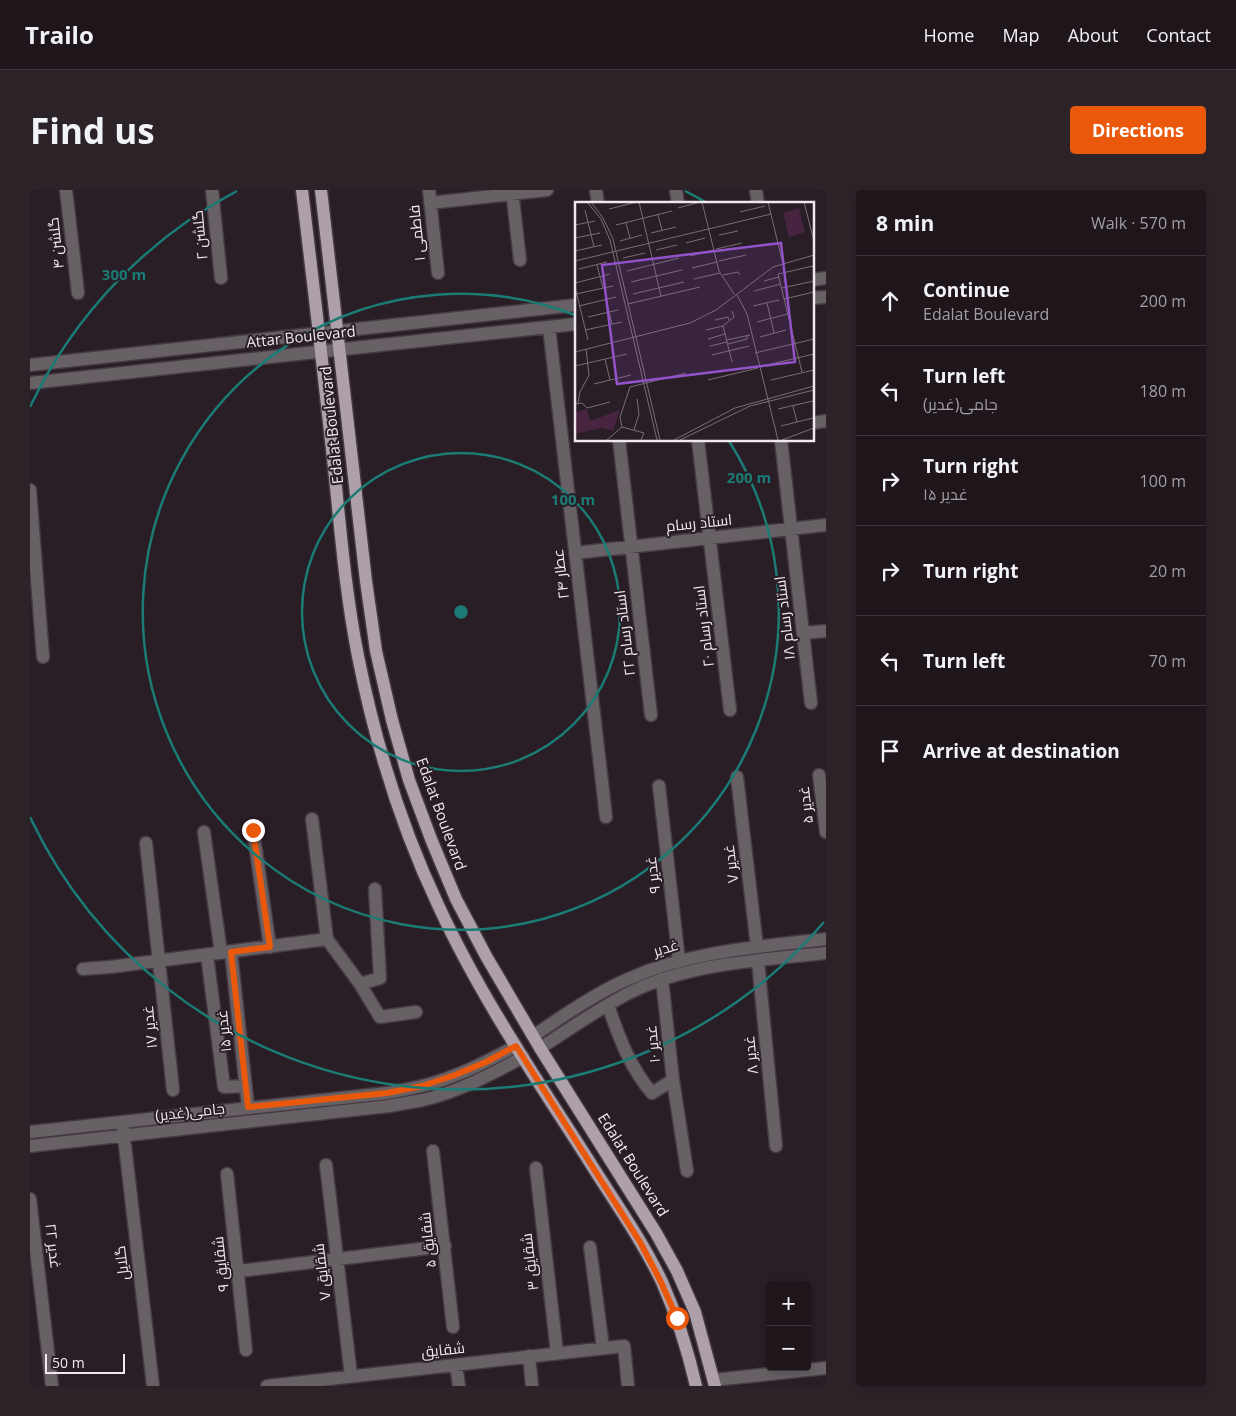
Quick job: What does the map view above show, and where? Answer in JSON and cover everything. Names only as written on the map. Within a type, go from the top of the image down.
[{"type":"main road","name":"Edalat Boulevard","points":[[302,190],[348,592],[358,655],[373,725],[391,786],[413,846],[439,907],[469,966],[516,1046],[640,1242],[660,1280],[677,1318],[696,1386]]},
{"type":"main road","name":"Edalat Boulevard","points":[[322,190],[366,581],[376,651],[394,728],[409,780],[430,839],[456,899],[486,956],[540,1048],[678,1271],[695,1312],[715,1383]]},
{"type":"main road","points":[[516,1046],[533,1036]]},
{"type":"main road","points":[[523,1057],[540,1048]]},
{"type":"street","name":"گلشن ۴","points":[[66,190],[78,293]]},
{"type":"street","name":"گلشن ۲","points":[[212,190],[221,278]]},
{"type":"street","name":"فاطمی ۱","points":[[429,190],[438,273]]},
{"type":"street","points":[[430,203],[512,192],[547,190]]},
{"type":"street","points":[[512,192],[520,260]]},
{"type":"street","name":"Attar Boulevard","points":[[30,365],[575,305]]},
{"type":"street","name":"Attar Boulevard","points":[[30,383],[575,324]]},
{"type":"street","name":"عطار ۲۴","points":[[549,327],[606,817]]},
{"type":"street","name":"استاد رسام ۲۲","points":[[619,441],[651,715]]},
{"type":"street","name":"استاد رسام ۲۰","points":[[698,441],[730,710]]},
{"type":"street","name":"استاد رسام ۱۸","points":[[781,441],[811,703]]},
{"type":"street","points":[[30,490],[43,657]]},
{"type":"street","name":"استاد رسام","points":[[575,553],[826,525]]},
{"type":"street","points":[[803,634],[826,631]]},
{"type":"street","name":"غدیر ۵","points":[[819,775],[826,832]]},
{"type":"street","name":"غدیر ۷","points":[[738,777],[757,947]]},
{"type":"street","name":"غدیر ۹","points":[[659,786],[679,961]]},
{"type":"street","points":[[312,819],[327,939],[360,984],[380,1017],[416,1012]]},
{"type":"street","points":[[253,830],[270,947]]},
{"type":"street","name":"غدیر ۱۵","points":[[204,832],[226,952],[248,1107]]},
{"type":"street","name":"غدیر ۱۷","points":[[146,843],[173,1090]]},
{"type":"street","points":[[360,984],[380,978],[375,889]]},
{"type":"street","points":[[83,968],[160,961],[327,939]]},
{"type":"street","name":"غدیر","points":[[533,1036],[597,995],[627,979],[658,967],[722,952],[826,939]]},
{"type":"street","name":"غدیر","points":[[540,1048],[608,1004],[632,991],[662,980],[697,970],[826,953]]},
{"type":"street","points":[[207,955],[224,1087],[246,1086]]},
{"type":"street","name":"غدیر ۸","points":[[758,961],[776,1146]]},
{"type":"street","name":"غدیر ۱۰","points":[[608,1004],[620,1040],[644,1084],[652,1093],[673,1080],[662,980]]},
{"type":"street","name":"جامی(غدیر)","points":[[30,1132],[387,1093],[422,1086],[455,1075],[486,1062],[516,1046]]},
{"type":"street","name":"جامی(غدیر)","points":[[30,1146],[389,1106],[425,1100],[492,1074],[523,1057]]},
{"type":"street","points":[[673,1080],[687,1171]]},
{"type":"street","name":"گلایل","points":[[122,1122],[152,1386]]},
{"type":"street","name":"شقایق ۵","points":[[433,1150],[453,1327]]},
{"type":"street","name":"شقایق ۷","points":[[326,1164],[352,1376]]},
{"type":"street","name":"شقایق ۳","points":[[536,1168],[557,1353]]},
{"type":"street","name":"شقایق ۹","points":[[227,1174],[239,1271],[246,1350]]},
{"type":"street","name":"غدیر ۲۲","points":[[30,1199],[52,1386]]},
{"type":"street","points":[[239,1271],[445,1246]]},
{"type":"street","points":[[590,1247],[602,1348]]},
{"type":"street","name":"شقایق","points":[[266,1386],[624,1346],[628,1386]]},
{"type":"street","points":[[529,1356],[532,1386]]},
{"type":"street","points":[[456,1364],[459,1386]]},
{"type":"street","points":[[715,1383],[826,1368]]},
{"type":"route","points":[[253,830],[270,947],[231,952],[248,1107],[387,1093],[422,1086],[486,1062],[516,1046],[640,1242],[677,1318]]}]
